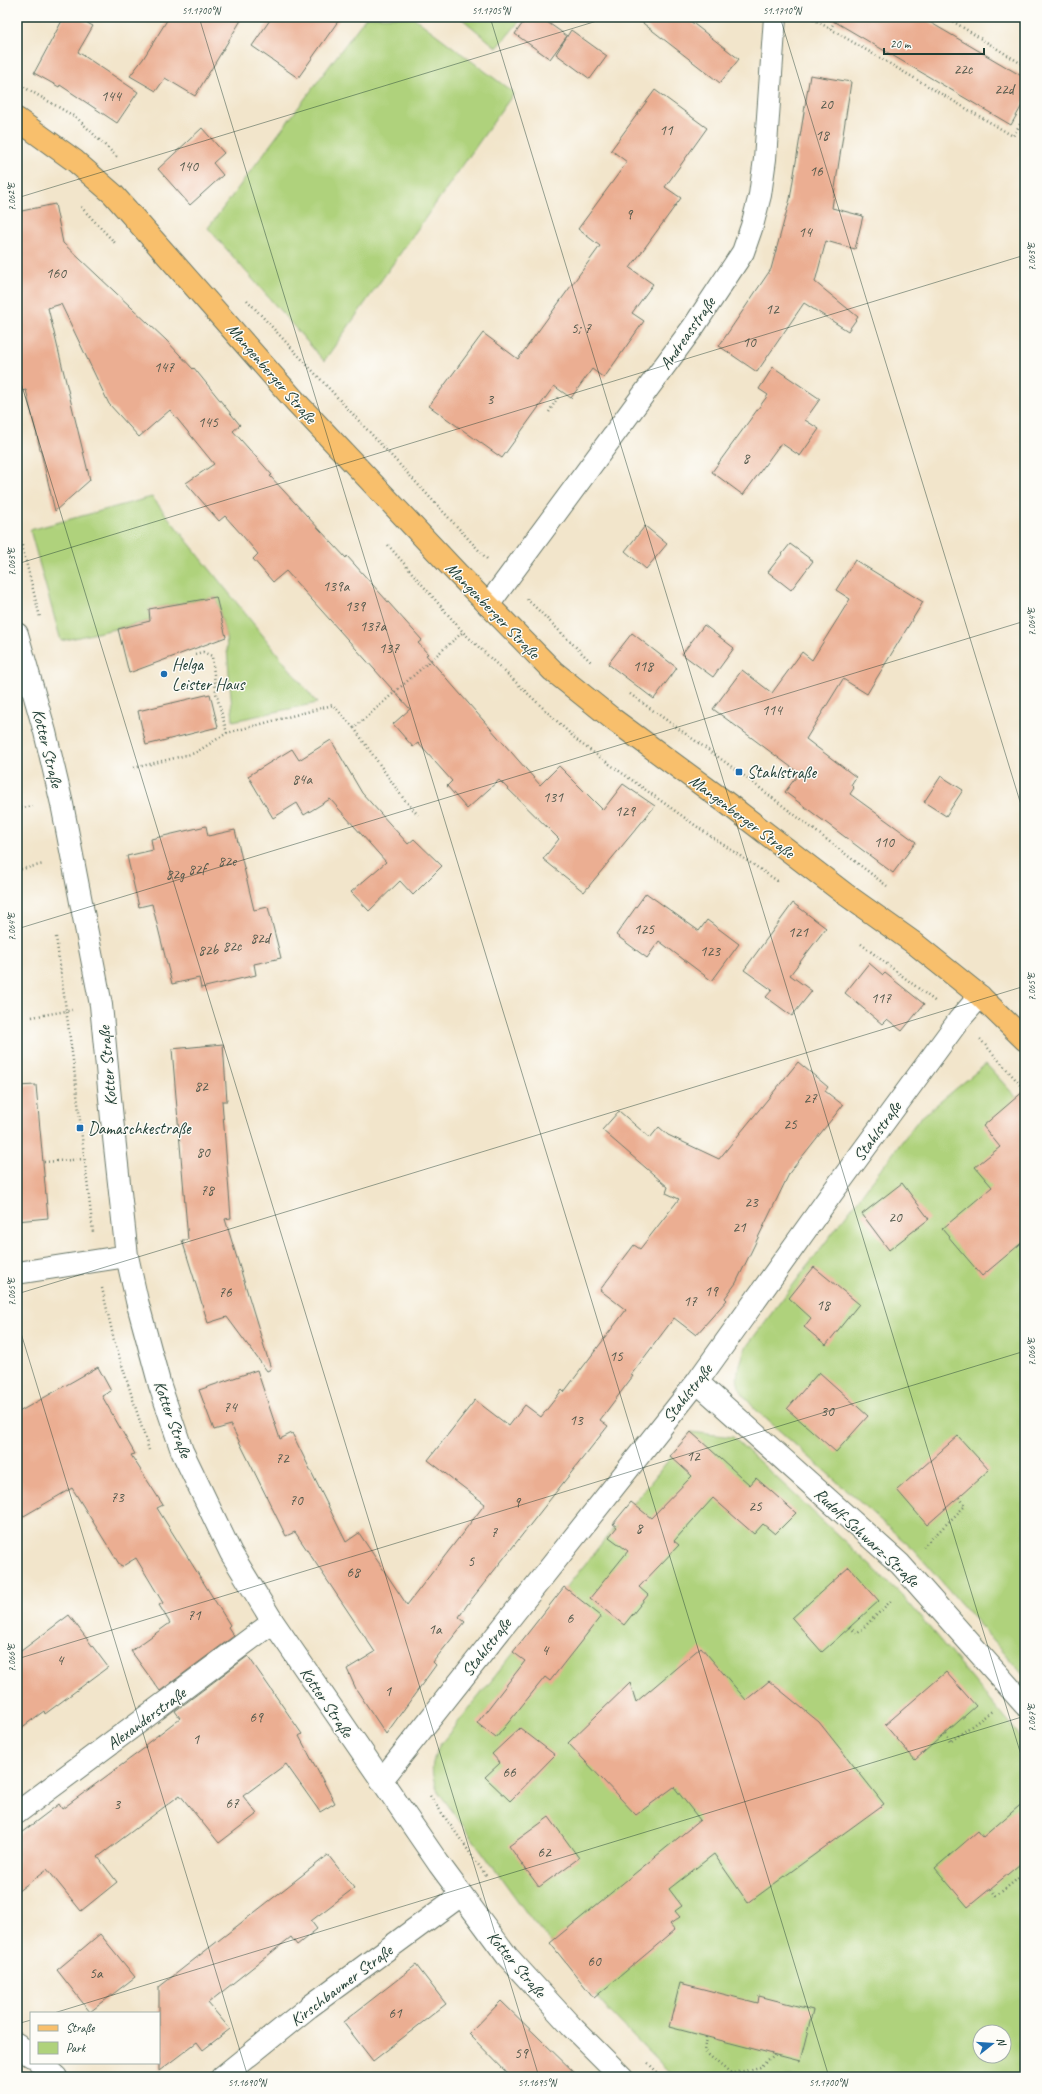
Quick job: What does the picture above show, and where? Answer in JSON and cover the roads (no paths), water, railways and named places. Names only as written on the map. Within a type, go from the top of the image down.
[{"type":"main road","name":"Mangenberger Straße","points":[[17,119],[75,161],[113,194],[296,402],[488,605],[553,671],[614,720],[728,804],[845,894],[914,943],[980,996],[1025,1040]]},
{"type":"street","name":"Andreasstraße","points":[[488,605],[694,326],[743,252],[760,195],[765,159],[775,17]]},
{"type":"street","name":"Kotter Straße","points":[[17,634],[45,732],[62,804],[101,1005],[127,1256],[136,1301],[158,1379],[182,1451],[231,1553],[273,1622],[381,1781],[461,1895],[507,1956],[571,2026],[622,2077]]},
{"type":"street","name":"Stahlstraße","points":[[381,1781],[697,1382],[832,1193],[959,1020],[980,996]]},
{"type":"street","points":[[17,1274],[127,1256]]},
{"type":"street","name":"Rudolf-Schwarz-Straße","points":[[697,1382],[908,1573],[1020,1699]]},
{"type":"street","name":"Alexanderstraße","points":[[17,1813],[273,1622]]},
{"type":"street","name":"Kirschbaumer Straße","points":[[222,2077],[310,2007],[461,1895]]},
{"type":"street","points":[[17,2044],[30,2055]]},
{"type":"street","points":[[41,2064],[56,2077]]},
{"type":"place","name":"Helga Leister Haus","points":[[164,674]]},
{"type":"place","name":"Stahlstraße","points":[[739,772]]},
{"type":"place","name":"Damaschkestraße","points":[[80,1128]]}]
